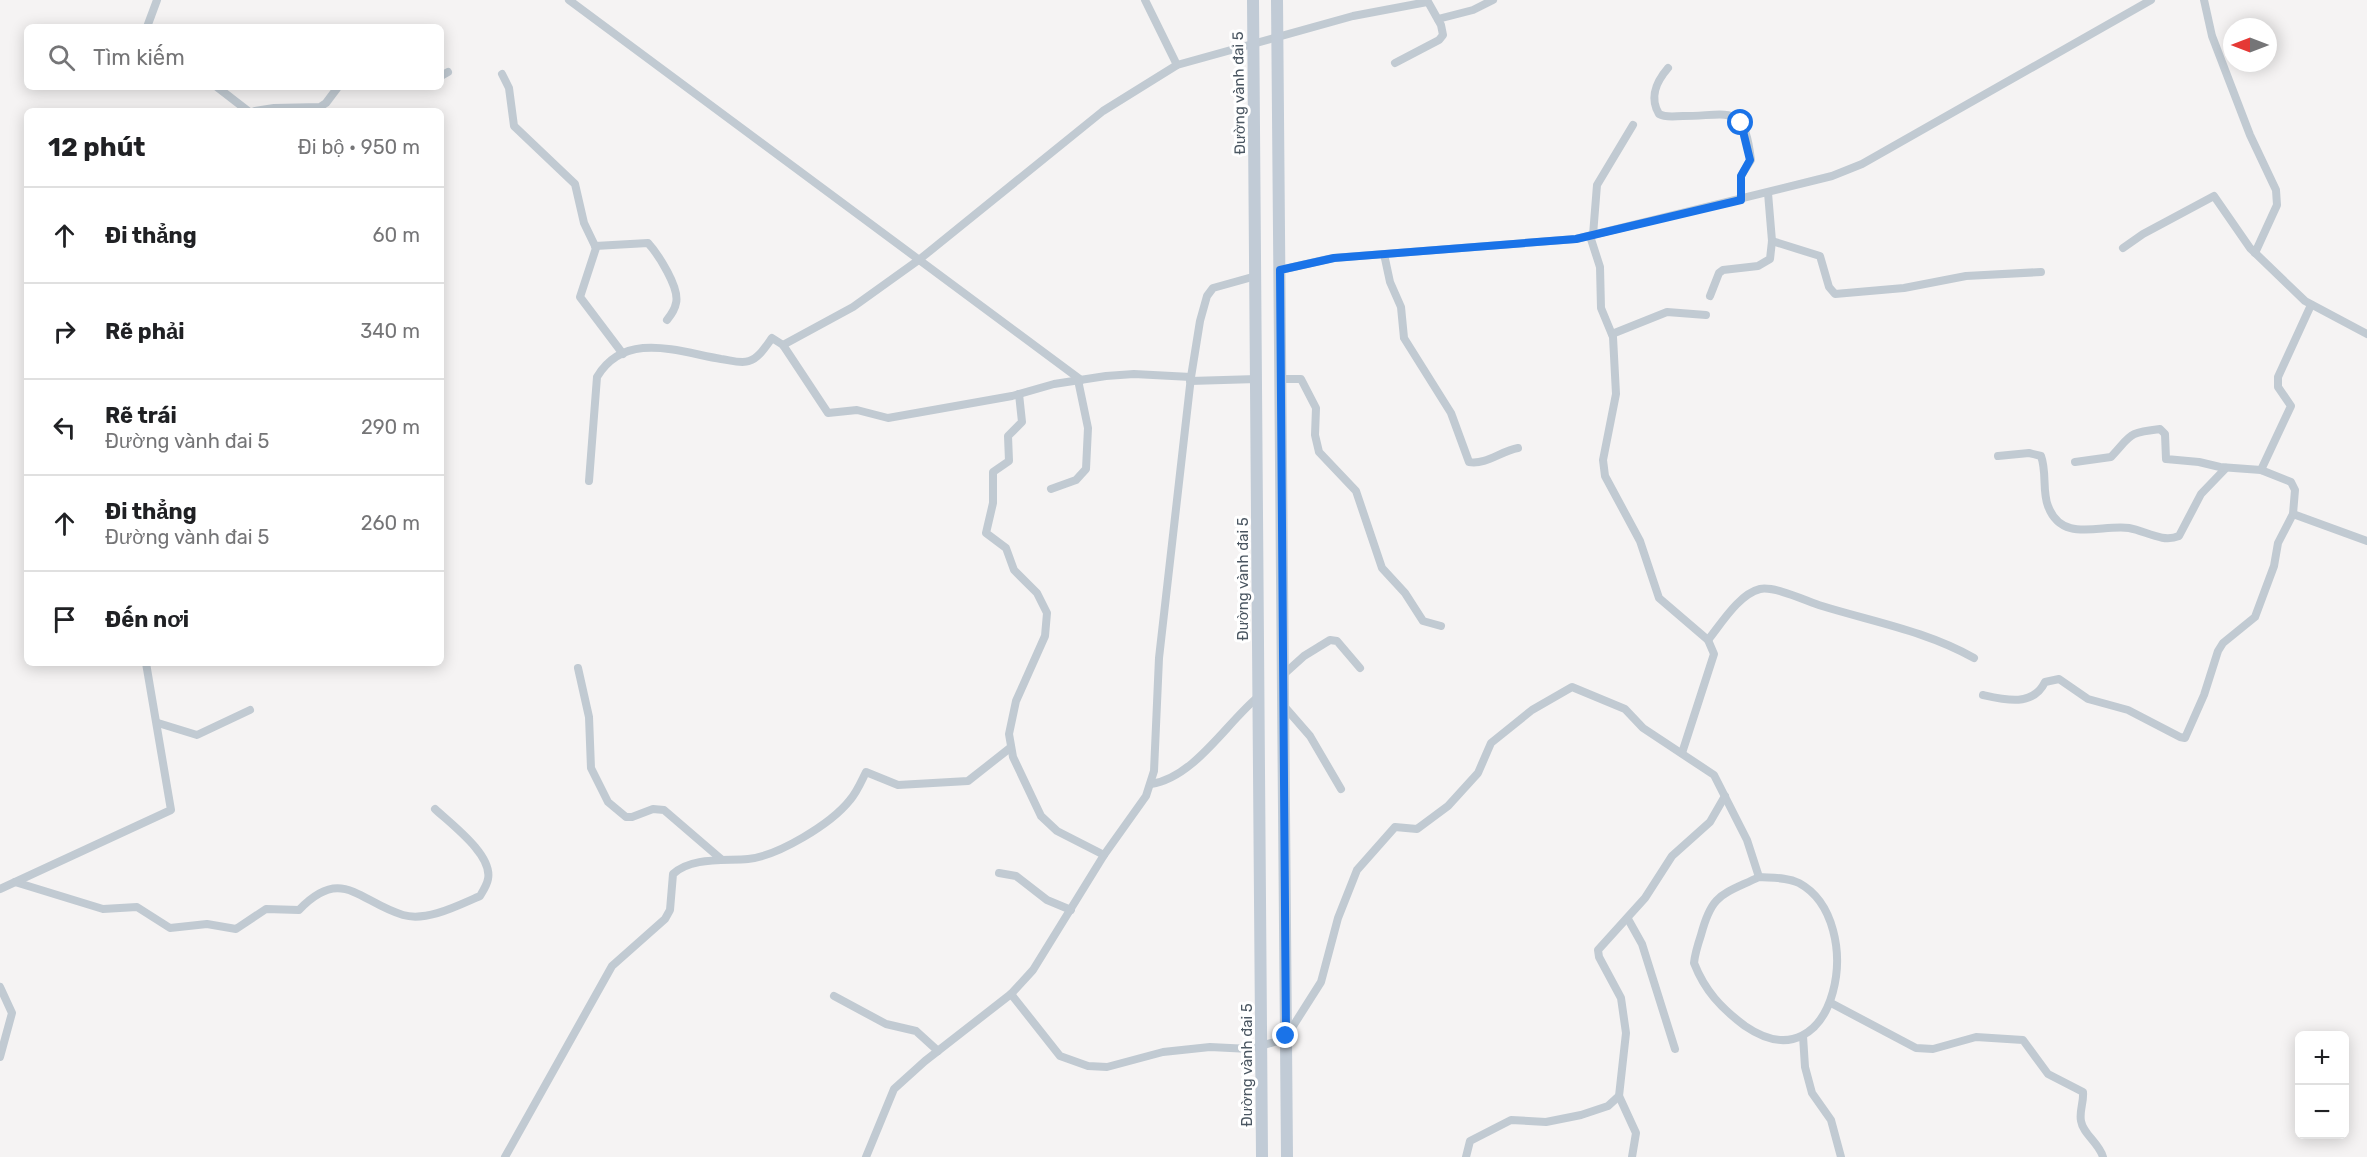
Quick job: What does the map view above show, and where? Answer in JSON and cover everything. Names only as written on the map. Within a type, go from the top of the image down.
[{"type":"main road","name":"Đường vành đai 5","points":[[1253,0],[1262,1157]]},
{"type":"main road","points":[[1277,0],[1287,1157]]},
{"type":"street","points":[[148,24],[157,0]]},
{"type":"street","points":[[568,0],[920,259],[1079,380],[1088,428],[1086,469],[1076,480],[1051,489]]},
{"type":"street","points":[[1145,0],[1178,65]]},
{"type":"street","points":[[1438,19],[1473,10],[1493,0]]},
{"type":"street","points":[[1280,270],[1327,259],[1591,236],[1832,176],[1862,164],[2151,0]]},
{"type":"street","points":[[2204,0],[2212,36],[2242,113],[2276,190],[2277,205],[2255,253]]},
{"type":"street","points":[[783,345],[853,307],[920,259],[1103,111],[1178,65],[1253,42],[1353,16],[1427,1],[1443,31],[1439,40],[1395,63]]},
{"type":"street","points":[[1668,68],[1656,84],[1654,92],[1659,114],[1696,116],[1724,113],[1737,117],[1741,123],[1750,160],[1741,176],[1741,200]]},
{"type":"street","points":[[502,74],[509,88],[514,126],[571,178],[578,191],[584,223],[596,253],[580,297],[623,354]]},
{"type":"street","points":[[220,90],[244,108]]},
{"type":"street","points":[[274,108],[320,107],[326,104],[336,90]]},
{"type":"street","points":[[1633,125],[1597,185],[1591,236],[1600,267],[1601,308],[1612,334],[1616,394],[1603,460],[1605,476],[1640,541],[1659,598],[1708,640],[1714,654],[1713,664],[1696,706],[1682,753]]},
{"type":"street","points":[[1710,296],[1719,273],[1723,270],[1765,264],[1770,259],[1772,241],[1768,193]]},
{"type":"street","points":[[2123,248],[2143,234],[2214,196],[2255,253],[2311,305],[2367,334]]},
{"type":"street","points":[[1772,241],[1820,255],[1829,287],[1835,294],[1905,288],[1966,276],[2041,272]]},
{"type":"street","points":[[595,246],[648,243],[658,253],[677,296],[676,304],[667,320]]},
{"type":"street","points":[[1384,254],[1390,282],[1401,307],[1404,338],[1408,349],[1433,380],[1451,413],[1469,462],[1486,461],[1499,453],[1518,448]]},
{"type":"street","points":[[866,1157],[894,1089],[1011,994],[1042,957],[1104,855],[1139,810],[1151,784],[1155,758],[1159,658],[1191,379],[1207,296],[1220,285],[1256,276]]},
{"type":"street","points":[[2262,470],[2291,406],[2278,387],[2278,377],[2311,305]]},
{"type":"street","points":[[1612,334],[1667,312],[1706,315]]},
{"type":"street","points":[[589,481],[597,377],[601,370],[623,354],[653,346],[741,362],[756,357],[772,339],[783,345],[828,413],[857,410],[888,418],[1019,394],[1054,384],[1134,374],[1191,379],[1257,379]]},
{"type":"street","points":[[1281,379],[1301,379],[1314,400],[1317,417],[1316,444],[1319,452],[1359,497],[1382,568],[1405,593],[1423,621],[1441,626]]},
{"type":"street","points":[[1019,394],[1022,422],[1008,436],[1009,461],[993,472],[993,503],[986,533],[1006,548],[1014,570],[1044,602],[1047,624],[1042,647],[1011,717],[1010,748],[1041,816],[1049,825],[1104,855]]},
{"type":"street","points":[[1983,695],[2009,701],[2023,700],[2042,689],[2045,682],[2059,680],[2088,699],[2128,710],[2185,738],[2204,695],[2218,651],[2223,643],[2255,617],[2274,566],[2278,543],[2294,514],[2294,485],[2262,470],[2226,468],[2166,459],[2165,434],[2160,429],[2133,433],[2121,443],[2111,457],[2075,462]]},
{"type":"street","points":[[1998,456],[2029,453],[2041,456],[2046,474],[2047,505],[2062,525],[2082,531],[2131,528],[2165,538],[2179,536],[2201,494],[2226,468]]},
{"type":"street","points":[[2294,514],[2367,542]]},
{"type":"street","points":[[1708,640],[1731,612],[1752,592],[1770,589],[1917,632],[1951,645],[1974,658]]},
{"type":"street","points":[[1283,675],[1304,656],[1330,640],[1337,641],[1360,668]]},
{"type":"street","points":[[0,889],[171,810],[148,666]]},
{"type":"street","points":[[578,668],[589,717],[591,768],[608,802],[626,817],[653,809],[664,810],[721,859]]},
{"type":"street","points":[[1011,994],[1060,1056],[1088,1066],[1107,1067],[1162,1052],[1210,1047],[1237,1050],[1262,1045],[1286,1036],[1321,982],[1338,918],[1357,870],[1395,827],[1417,829],[1448,807],[1478,773],[1491,743],[1532,710],[1566,689],[1577,688],[1625,710],[1643,728],[1714,775],[1750,847],[1759,877]]},
{"type":"street","points":[[1151,784],[1167,780],[1198,757],[1259,696]]},
{"type":"street","points":[[1283,705],[1310,736],[1341,789]]},
{"type":"street","points":[[158,723],[197,735],[250,710]]},
{"type":"street","points":[[506,1157],[612,966],[657,927],[670,910],[673,874],[686,866],[721,859],[755,858],[803,837],[849,802],[866,772],[898,785],[968,781],[1010,748]]},
{"type":"street","points":[[1632,1157],[1636,1133],[1619,1096],[1626,1033],[1621,998],[1599,957],[1598,950],[1645,898],[1672,856],[1710,822],[1725,796]]},
{"type":"street","points":[[15,882],[103,909],[138,907],[175,928],[207,924],[236,929],[266,909],[299,910],[316,894],[335,888],[346,889],[404,915],[416,916],[451,909],[480,896],[488,880],[488,869],[478,849],[435,809]]},
{"type":"street","points":[[999,873],[1016,876],[1047,900],[1071,910]]},
{"type":"street","points":[[1759,877],[1799,883],[1818,901],[1830,920],[1836,956],[1831,1003],[1817,1025],[1803,1036],[1772,1040],[1756,1033],[1714,1002],[1694,963],[1707,913],[1712,904],[1720,896],[1759,877]]},
{"type":"street","points":[[1628,918],[1642,944],[1675,1049]]},
{"type":"street","points":[[0,987],[12,1013],[0,1058]]},
{"type":"street","points":[[834,996],[886,1024],[916,1031],[938,1051]]},
{"type":"street","points":[[1831,1003],[1916,1048],[1933,1049],[1976,1037],[2023,1040],[2048,1074],[2083,1092],[2080,1120],[2097,1143],[2103,1157]]},
{"type":"street","points":[[1803,1036],[1805,1067],[1812,1094],[1831,1120],[1841,1157]]},
{"type":"street","points":[[1466,1157],[1470,1141],[1510,1120],[1546,1122],[1581,1115],[1608,1106],[1619,1096]]},
{"type":"route","points":[[1286,1036],[1280,270],[1334,258],[1576,239],[1623,226],[1674,217],[1741,200],[1741,176],[1750,160],[1749,145],[1741,123]]}]
